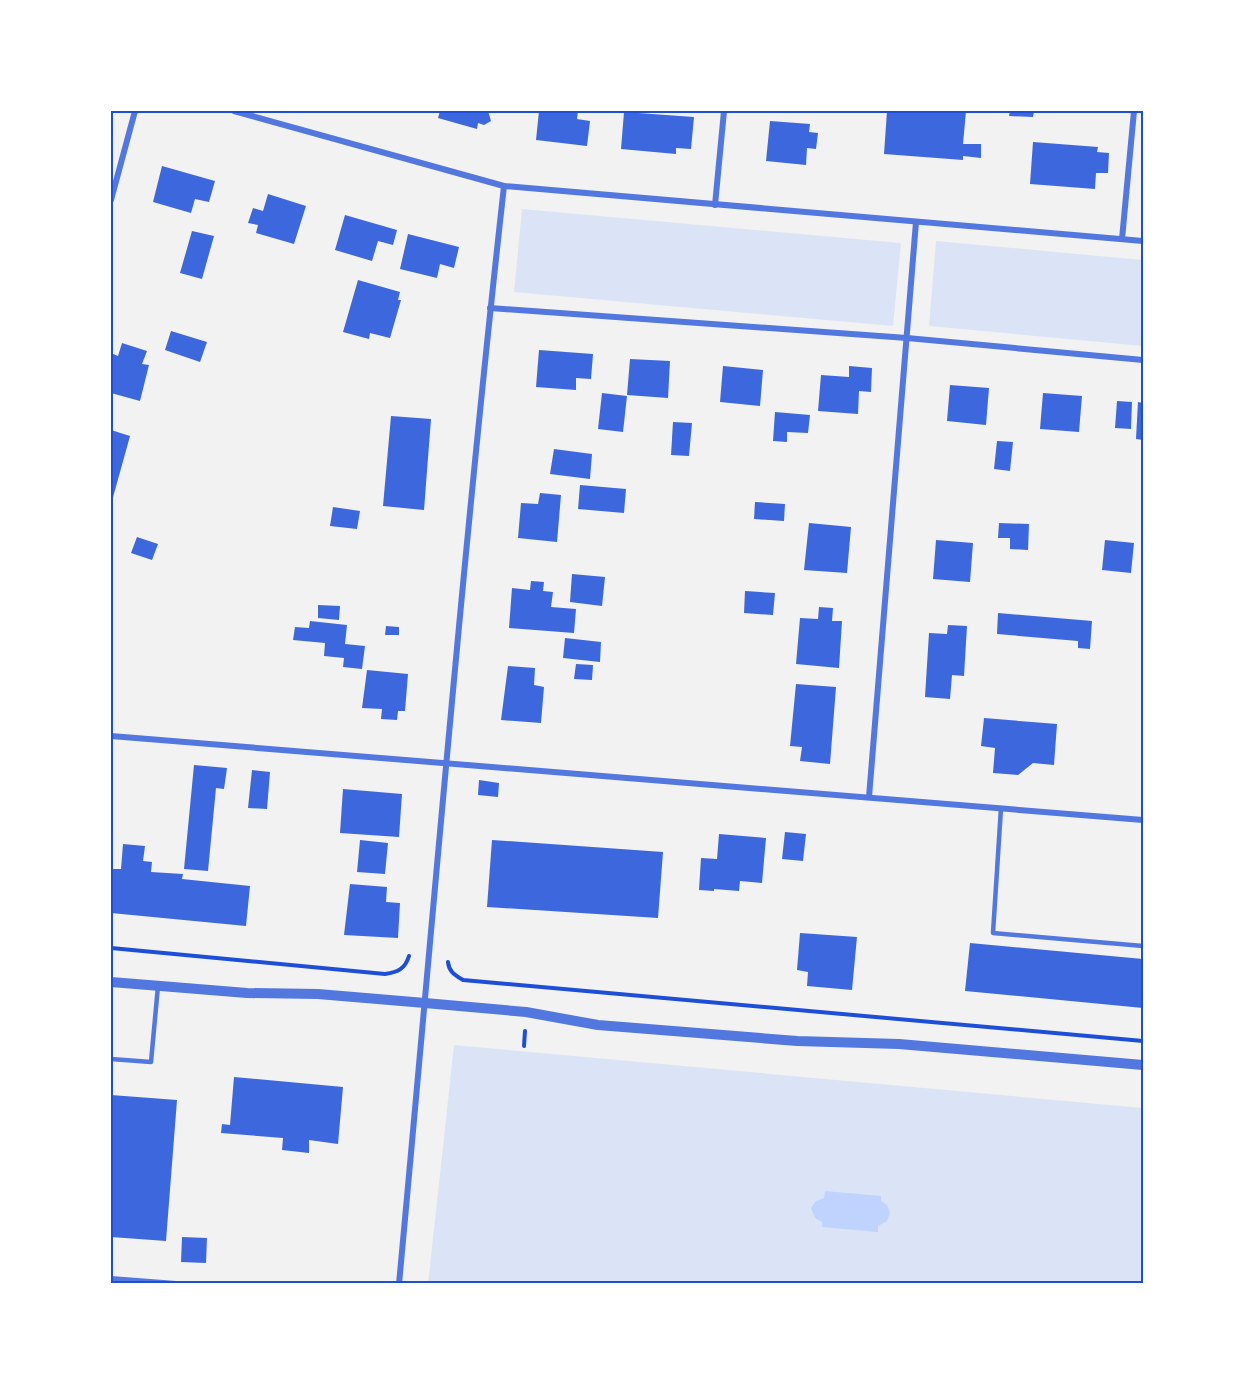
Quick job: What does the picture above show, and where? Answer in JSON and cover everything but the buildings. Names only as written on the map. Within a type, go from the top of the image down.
[{"type":"street","points":[[111,200],[135,111]]},
{"type":"street","points":[[234,111],[504,186],[1143,241]]},
{"type":"street","points":[[715,205],[724,111]]},
{"type":"street","points":[[1122,239],[1134,111]]},
{"type":"street","points":[[399,1284],[446,763],[504,186]]},
{"type":"street","points":[[869,797],[916,222]]},
{"type":"street","points":[[490,308],[907,338],[1143,360]]},
{"type":"street","points":[[111,736],[1143,820]]},
{"type":"street","points":[[111,982],[248,993],[318,994],[526,1012],[598,1025],[797,1041],[898,1044],[1143,1065]]},
{"type":"street","points":[[111,1279],[176,1284]]},
{"type":"lane","points":[[1001,808],[993,933],[1143,946]]},
{"type":"lane","points":[[111,1059],[151,1062],[159,987]]},
{"type":"path","points":[[111,948],[385,974],[397,972],[405,966],[411,949],[447,954],[449,968],[463,980],[1143,1041]]},
{"type":"shaded area","points":[[522,209],[901,243],[893,326],[514,292]]},
{"type":"shaded area","points":[[936,241],[1143,260],[1143,346],[929,326]]},
{"type":"shaded area","points":[[454,1045],[1143,1108],[1143,1284],[428,1284]]},
{"type":"water","points":[[825,1191],[881,1196],[881,1201],[887,1205],[890,1213],[887,1221],[878,1226],[878,1232],[822,1227],[822,1222],[815,1218],[811,1208],[816,1201],[824,1198]]}]
